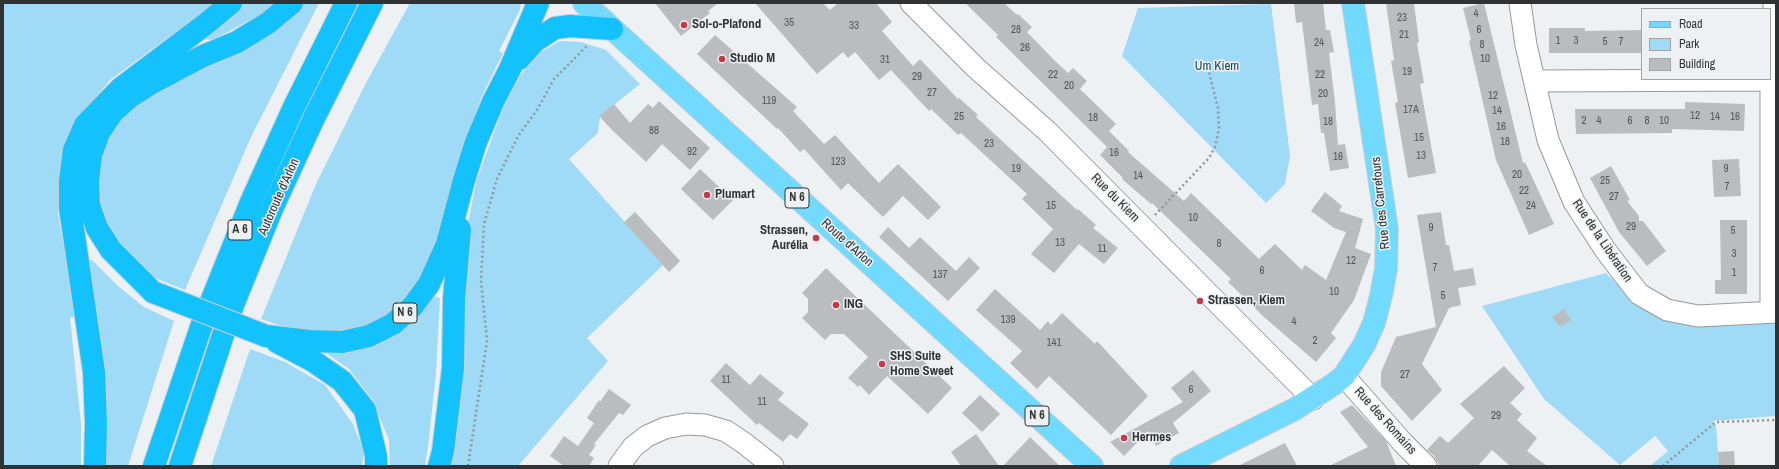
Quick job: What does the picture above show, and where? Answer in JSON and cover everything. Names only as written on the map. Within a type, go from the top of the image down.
[{"type":"highway","points":[[96,466],[94,372],[70,208],[70,180],[74,150],[85,125],[121,88],[231,3]]},
{"type":"highway","points":[[153,292],[110,250],[95,222],[89,205],[88,181],[91,154],[99,133],[113,112],[130,97],[152,83],[203,56],[237,42],[268,23],[292,3]]},
{"type":"highway","name":"Autoroute d'Arlon","points":[[154,466],[202,324],[251,202],[294,107],[346,3]]},
{"type":"highway","name":"Autoroute d'Arlon","points":[[180,466],[233,304],[272,209],[314,118],[372,3]]},
{"type":"highway","name":"N 6","points":[[266,336],[309,341],[342,342],[369,336],[393,324],[413,306],[429,284],[447,244],[476,142],[492,102],[510,69],[538,3]]},
{"type":"highway","name":"N 6","points":[[510,69],[535,41],[555,28],[570,26],[612,29]]},
{"type":"highway","points":[[103,105],[90,129],[82,153],[77,181],[79,206],[88,231],[102,257],[128,280],[153,292],[266,336],[313,361],[342,381],[366,410],[376,456],[376,466]]},
{"type":"highway","name":"N 6","points":[[439,466],[443,451],[452,368],[454,299],[464,180]]},
{"type":"highway","name":"A 6","points":[[194,466],[207,384]]},
{"type":"main road","name":"Route d'Arlon","points":[[584,3],[1092,466]]},
{"type":"main road","name":"Rue des Carrefours","points":[[1181,466],[1313,399],[1344,376],[1364,345],[1374,323],[1384,284],[1387,248],[1385,211],[1353,3]]},
{"type":"street","name":"Rue du Kiem","points":[[911,3],[976,68],[1047,131],[1313,399]]},
{"type":"street","name":"Rue de la Libération","points":[[1520,3],[1526,45],[1548,140],[1574,202],[1606,251],[1639,294],[1667,310],[1698,316],[1774,312]]},
{"type":"street","points":[[1774,3],[1771,80],[1774,312]]},
{"type":"street","points":[[1535,80],[1771,80]]},
{"type":"street","name":"Rue des Romains","points":[[1344,376],[1403,443],[1426,466]]},
{"type":"street","points":[[619,466],[633,447],[648,436],[665,428],[686,424],[705,425],[726,431],[744,442],[773,466]]},
{"type":"path","points":[[468,466],[486,341],[481,281],[484,224],[497,179],[518,136],[537,110],[554,79],[588,44]]},
{"type":"path","points":[[1143,227],[1208,158],[1215,147],[1219,128],[1218,108],[1208,68]]},
{"type":"path","points":[[1663,466],[1716,422],[1776,420]]},
{"type":"green space","points":[[3,3],[213,3],[110,80],[78,119],[60,179],[58,213],[75,317],[70,318],[81,424],[81,466],[3,466]]},
{"type":"green space","points":[[242,3],[274,3],[259,15],[213,40],[202,39]]},
{"type":"green space","points":[[304,3],[319,3],[251,137],[185,290],[160,280],[139,268],[117,249],[98,205],[99,157],[118,119],[155,90],[241,51]]},
{"type":"green space","points":[[410,3],[521,3],[520,10],[499,51],[503,53],[481,98],[465,141],[453,178],[439,243],[423,282],[389,319],[341,335],[297,331],[261,319],[316,184],[367,81]]},
{"type":"green space","name":"Um Kiem","points":[[1271,4],[1290,156],[1285,184],[1266,203],[1122,56],[1138,8]]},
{"type":"green space","points":[[560,41],[581,42],[606,50],[640,84],[600,116],[598,133],[569,159],[663,265],[587,338],[608,361],[518,466],[451,466],[454,449],[468,225],[476,182],[503,108],[520,76],[537,54]]},
{"type":"green space","points":[[92,260],[118,286],[144,307],[174,321],[128,466],[103,466],[86,262]]},
{"type":"green space","points":[[1606,273],[1637,304],[1651,313],[1671,322],[1692,326],[1776,323],[1776,416],[1713,421],[1716,426],[1719,466],[1650,466],[1668,451],[1655,436],[1620,465],[1544,399],[1482,306]]},
{"type":"green space","points":[[431,295],[440,298],[436,373],[425,466],[390,466],[389,440],[372,399],[349,369],[323,351]]},
{"type":"green space","points":[[250,349],[285,362],[325,385],[353,424],[364,452],[362,466],[211,466]]},
{"type":"building","name":"Sol-o-Plafond","points":[[655,3],[718,3],[708,11],[710,13],[681,36]]},
{"type":"building","points":[[755,3],[823,3],[830,10],[838,3],[876,3],[892,22],[882,31],[913,66],[920,59],[958,99],[959,98],[978,115],[976,117],[1077,210],[1078,209],[1096,225],[1093,228],[1118,248],[1104,264],[1079,244],[1054,273],[1031,254],[1053,229],[1022,199],[1027,194],[961,133],[958,135],[931,109],[929,111],[891,70],[879,80],[855,52],[848,58],[843,52],[817,74]]},
{"type":"building","points":[[965,3],[1004,3],[1017,15],[1018,14],[1032,27],[1027,32],[1054,60],[1068,73],[1073,68],[1087,81],[1080,89],[1116,124],[1109,131],[1129,151],[1128,152],[1184,201],[1191,193],[1259,259],[1275,244],[1302,270],[1305,265],[1326,280],[1346,232],[1334,228],[1311,211],[1325,192],[1342,206],[1339,211],[1363,219],[1355,248],[1371,254],[1354,300],[1331,333],[1336,338],[1316,362],[1264,317],[1228,282],[1231,279],[1152,203],[1151,204],[1122,179],[1123,178],[1100,155],[1107,147],[996,37],[998,35]]},
{"type":"building","points":[[1294,3],[1323,3],[1326,30],[1330,30],[1334,52],[1329,53],[1335,102],[1338,145],[1345,144],[1349,168],[1330,171],[1324,133],[1321,133],[1318,104],[1312,105],[1302,22],[1296,23]]},
{"type":"building","points":[[1386,3],[1414,3],[1419,42],[1417,43],[1424,83],[1420,84],[1436,173],[1408,178],[1395,103],[1398,102],[1391,61],[1394,60]]},
{"type":"building","points":[[1484,3],[1523,163],[1525,162],[1554,224],[1529,235],[1496,160],[1469,41],[1471,40],[1463,8]]},
{"type":"building","points":[[1549,28],[1585,28],[1585,31],[1641,30],[1641,53],[1549,53]]},
{"type":"building","points":[[715,35],[797,107],[793,111],[824,144],[835,135],[879,183],[898,164],[941,207],[928,220],[903,196],[883,217],[848,183],[841,190],[804,149],[800,152],[778,128],[777,129],[697,54]]},
{"type":"building","points":[[659,101],[710,148],[690,170],[662,144],[646,162],[599,116],[614,104],[630,123],[648,104],[653,108]]},
{"type":"building","points":[[1685,102],[1745,104],[1744,131],[1672,129],[1672,133],[1576,134],[1575,109],[1685,109]]},
{"type":"building","points":[[1739,159],[1741,196],[1714,197],[1712,160]]},
{"type":"building","points":[[1611,166],[1630,200],[1627,201],[1639,216],[1639,221],[1643,221],[1666,251],[1647,266],[1619,232],[1590,178]]},
{"type":"building","name":"Plumart","points":[[700,169],[733,200],[713,220],[681,189]]},
{"type":"building","points":[[635,212],[680,261],[669,272],[624,222]]},
{"type":"building","points":[[1441,212],[1446,245],[1449,245],[1454,271],[1473,268],[1476,285],[1458,288],[1461,305],[1449,308],[1422,364],[1442,390],[1412,421],[1381,386],[1381,372],[1396,337],[1436,327],[1417,215]]},
{"type":"building","points":[[1720,220],[1747,220],[1747,294],[1715,294],[1715,280],[1721,280]]},
{"type":"building","points":[[888,227],[909,248],[920,237],[956,271],[969,257],[980,268],[948,301],[879,237]]},
{"type":"building","points":[[826,268],[952,388],[928,414],[887,376],[869,395],[860,385],[858,387],[848,378],[868,357],[844,334],[831,334],[825,340],[802,318],[808,312],[808,299],[802,293]]},
{"type":"building","points":[[995,289],[1040,330],[1048,321],[1051,325],[1062,313],[1095,344],[1097,341],[1148,396],[1111,435],[1049,376],[1037,389],[1010,363],[1022,351],[976,310]]},
{"type":"building","points":[[1564,309],[1571,320],[1560,327],[1552,317]]},
{"type":"building","points":[[726,363],[750,385],[760,374],[784,393],[778,400],[809,424],[797,439],[790,434],[783,442],[759,423],[757,425],[710,381]]},
{"type":"building","points":[[1504,366],[1525,388],[1510,403],[1522,414],[1517,420],[1537,438],[1527,451],[1547,466],[1510,466],[1492,450],[1478,466],[1440,466],[1434,456],[1427,450],[1440,436],[1448,443],[1474,418],[1460,404]]},
{"type":"building","points":[[1193,370],[1211,391],[1173,423],[1179,433],[1156,446],[1148,431],[1124,456],[1110,442],[1183,402],[1171,388]]},
{"type":"building","points":[[609,389],[631,405],[623,415],[619,413],[594,444],[596,445],[589,455],[594,458],[589,466],[564,466],[550,456],[564,436],[578,446],[594,423],[587,418],[599,400],[600,402]]},
{"type":"building","points":[[980,395],[1000,414],[982,432],[962,413]]},
{"type":"building","points":[[1352,405],[1386,441],[1396,466],[1329,466],[1368,447],[1340,412]]},
{"type":"building","points":[[976,434],[999,466],[961,466],[951,452]]},
{"type":"building","points":[[1030,437],[1060,466],[1003,466]]},
{"type":"building","points":[[1285,443],[1297,466],[1238,466]]},
{"type":"building","points":[[1734,451],[1735,465],[1719,466],[1718,452]]},
{"type":"place","name":"Sol-o-Plafond","points":[[684,25]]},
{"type":"place","name":"Studio M","points":[[722,59]]},
{"type":"place","name":"Plumart","points":[[707,195]]},
{"type":"place","name":"Strassen, Aurélia","points":[[816,238]]},
{"type":"place","name":"Strassen, Kiem","points":[[1200,301]]},
{"type":"place","name":"ING","points":[[836,305]]},
{"type":"place","name":"SHS Suite Home Sweet","points":[[882,364]]},
{"type":"place","name":"Hermes","points":[[1124,438]]}]
